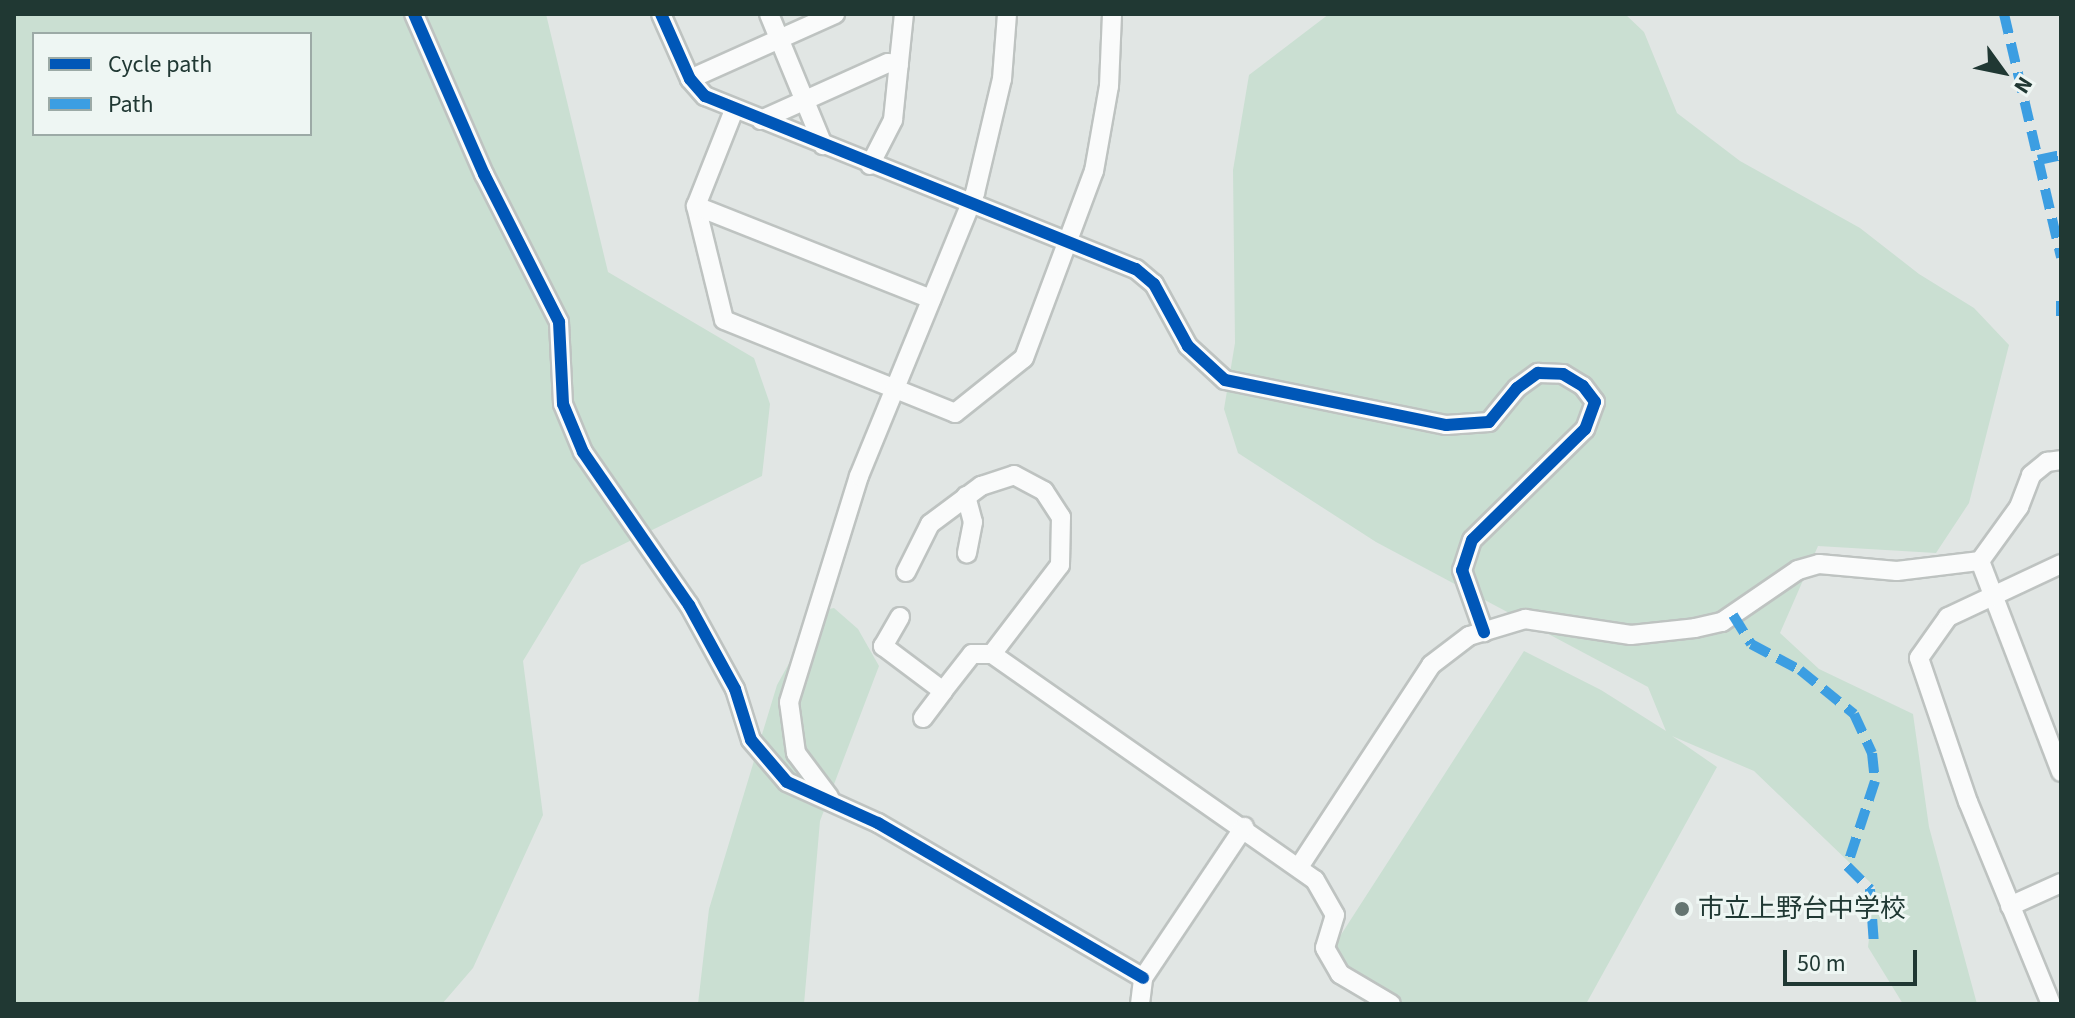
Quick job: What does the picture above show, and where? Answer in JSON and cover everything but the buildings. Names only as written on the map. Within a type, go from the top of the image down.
[{"type":"street","points":[[414,14],[484,174],[559,322],[563,404],[583,452],[689,605],[735,689],[751,740],[787,782],[831,800],[1143,978]]},
{"type":"street","points":[[769,14],[823,145]]},
{"type":"street","points":[[690,79],[835,14]]},
{"type":"street","points":[[870,165],[893,120],[904,14]]},
{"type":"street","points":[[831,800],[796,753],[789,702],[835,546],[894,387],[970,206],[994,124],[1007,14]]},
{"type":"street","points":[[734,110],[696,206],[728,325],[955,413],[1024,358],[1094,171],[1109,86],[1112,14]]},
{"type":"street","points":[[668,16],[690,79],[705,96],[970,206],[1069,241],[1145,276],[1198,358],[1237,384],[1446,425],[1489,422],[1517,388],[1538,373],[1563,374],[1583,386],[1595,402],[1585,429],[1472,540],[1462,570],[1484,632]]},
{"type":"street","points":[[761,120],[888,63],[899,65]]},
{"type":"street","points":[[696,206],[931,299]]},
{"type":"street","points":[[1299,867],[1431,665],[1469,636],[1525,619],[1631,635],[1695,628],[1722,622],[1798,570],[1819,564],[1897,571],[1980,561],[2019,507],[2031,475],[2047,462],[2061,460]]},
{"type":"street","points":[[906,572],[930,524],[966,496],[1006,475],[1026,479],[1055,503],[1063,530],[1060,565],[992,654]]},
{"type":"street","points":[[966,496],[973,522],[967,553]]},
{"type":"street","points":[[1980,561],[1990,597],[2061,772]]},
{"type":"street","points":[[2051,1004],[2010,906],[1919,658],[1948,617],[2061,564]]},
{"type":"street","points":[[900,617],[883,646],[943,691]]},
{"type":"street","points":[[923,718],[972,654],[992,654],[1244,827],[1315,880],[1333,908],[1335,923],[1325,948],[1340,974],[1391,1004]]},
{"type":"street","points":[[2042,724],[2061,716]]},
{"type":"street","points":[[1140,1004],[1143,978],[1244,827]]},
{"type":"street","points":[[2010,906],[2061,883]]},
{"type":"green space","points":[[14,14],[546,14],[608,272],[754,358],[770,404],[762,476],[581,565],[523,661],[543,815],[473,968],[442,1004],[14,1004]]},
{"type":"green space","points":[[1329,14],[1625,14],[1644,32],[1677,113],[1740,161],[1860,228],[1919,274],[1974,308],[2009,345],[1969,503],[1936,553],[1818,546],[1780,633],[1819,669],[1913,714],[1929,827],[1977,1004],[1903,1004],[1868,947],[1875,887],[1754,771],[1672,736],[1717,767],[1586,1004],[1404,1004],[1342,966],[1335,944],[1524,651],[1601,690],[1666,731],[1648,687],[1376,542],[1238,453],[1224,409],[1235,343],[1233,170],[1249,75]]},
{"type":"green space","points":[[834,608],[858,629],[879,666],[820,821],[804,1004],[698,1004],[709,909],[777,685],[818,611]]},
{"type":"marked path","points":[[2004,14],[2061,257]]},
{"type":"marked path","points":[[2038,160],[2061,155]]},
{"type":"marked path","points":[[2061,301],[2061,316]]},
{"type":"marked path","points":[[1733,615],[1751,644],[1800,670],[1854,714],[1872,753],[1875,781],[1847,866],[1870,889],[1874,945]]},
{"type":"cycle path","points":[[414,14],[484,174],[559,322],[563,404],[583,452],[689,605],[735,689],[751,740],[787,782],[878,823],[1143,978]]},
{"type":"cycle path","points":[[661,14],[690,79],[705,96],[1136,269],[1154,284],[1188,346],[1225,380],[1446,425],[1489,422],[1517,388],[1538,373],[1563,374],[1583,386],[1595,402],[1585,429],[1472,540],[1462,570],[1484,632]]},
{"type":"place","name":"市立上野台中学校","points":[[1682,909]]}]
